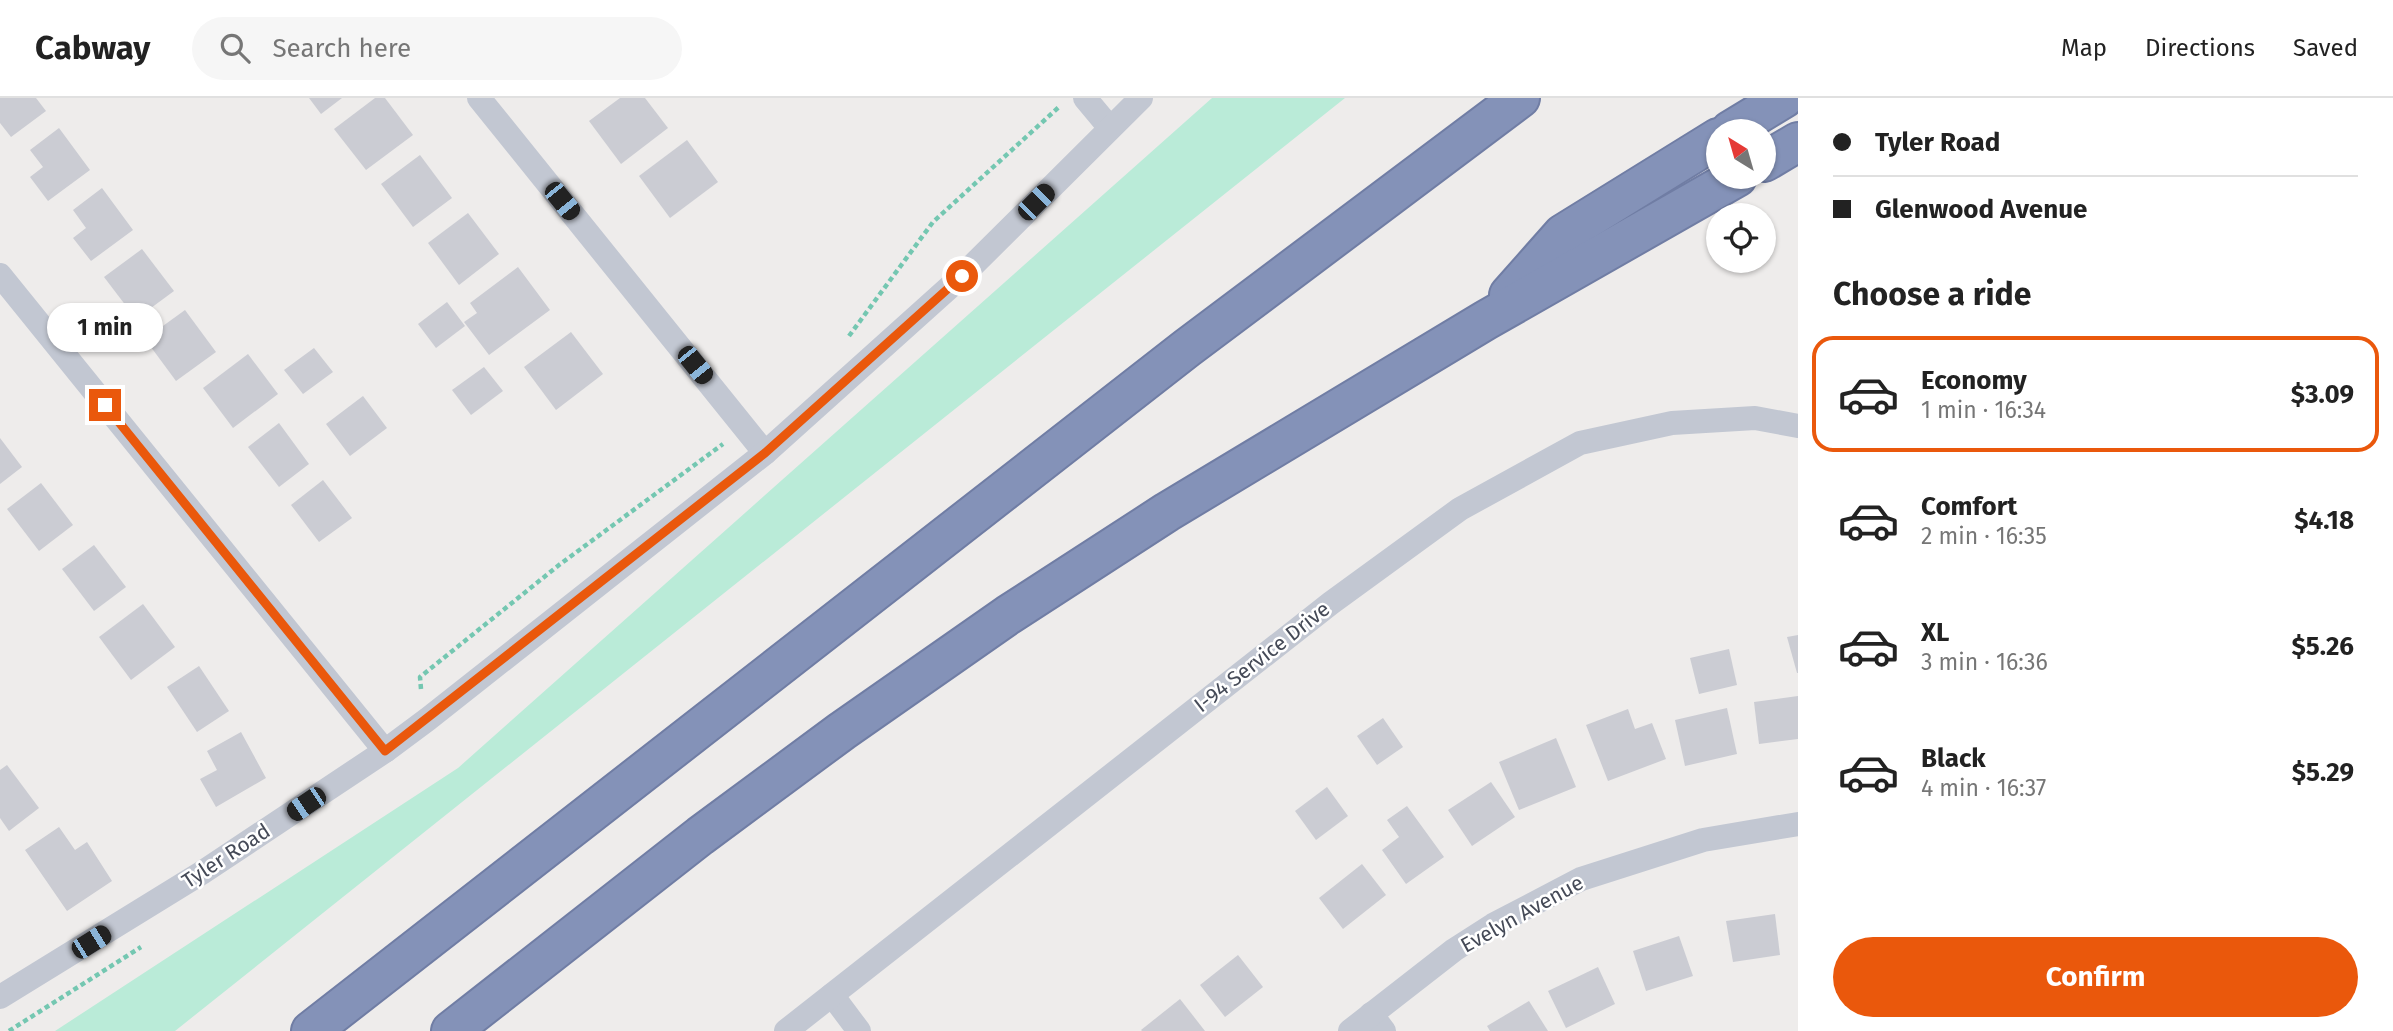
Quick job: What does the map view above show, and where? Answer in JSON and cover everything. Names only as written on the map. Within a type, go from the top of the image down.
[{"type":"highway","points":[[311,1031],[1187,348],[1520,98]]},
{"type":"highway","points":[[1750,119],[1784,98]]},
{"type":"highway","points":[[1776,155],[1798,142]]},
{"type":"highway","points":[[1486,320],[1563,234],[1706,145]]},
{"type":"highway","points":[[451,1031],[699,836],[842,731],[1008,615],[1167,512],[1486,320],[1716,189]]},
{"type":"street","points":[[480,98],[765,453]]},
{"type":"street","points":[[1085,98],[1110,128]]},
{"type":"street","name":"Tyler Road","points":[[4,987],[203,872],[385,751],[765,453],[962,276],[1141,98]]},
{"type":"street","points":[[0,275],[385,751]]},
{"type":"street","name":"I-94 Service Drive","points":[[786,1031],[1331,603],[1460,509],[1580,443],[1672,423],[1755,418],[1798,426]]},
{"type":"street","name":"Evelyn Avenue","points":[[1350,1031],[1378,1023],[1454,950],[1493,925],[1581,879],[1703,840],[1798,824]]},
{"type":"street","points":[[832,995],[859,1031]]},
{"type":"green space","points":[[1212,98],[1345,98],[175,1031],[55,1031],[458,768]]},
{"type":"building","points":[[0,98],[36,98],[46,111],[11,137],[0,123]]},
{"type":"building","points":[[309,98],[342,98],[321,114]]},
{"type":"building","points":[[375,98],[385,98],[413,135],[366,170],[334,129]]},
{"type":"building","points":[[620,98],[645,98],[668,128],[621,164],[589,121]]},
{"type":"building","points":[[59,128],[90,170],[48,201],[30,177],[43,167],[30,150]]},
{"type":"building","points":[[687,140],[718,182],[670,218],[639,176]]},
{"type":"building","points":[[420,155],[452,198],[413,227],[381,184]]},
{"type":"building","points":[[102,188],[133,230],[91,261],[73,238],[86,228],[73,210]]},
{"type":"building","points":[[468,213],[499,254],[459,285],[428,243]]},
{"type":"building","points":[[142,249],[174,291],[136,319],[104,277]]},
{"type":"building","points":[[518,267],[550,310],[489,355],[464,322],[477,313],[470,303]]},
{"type":"building","points":[[447,302],[465,326],[436,348],[418,324]]},
{"type":"building","points":[[185,310],[216,352],[176,381],[145,339]]},
{"type":"building","points":[[571,332],[603,374],[556,410],[524,367]]},
{"type":"building","points":[[314,348],[333,372],[303,394],[284,370]]},
{"type":"building","points":[[248,354],[278,394],[233,428],[203,388]]},
{"type":"building","points":[[484,367],[503,391],[471,415],[452,390]]},
{"type":"building","points":[[363,396],[387,428],[350,456],[326,424]]},
{"type":"building","points":[[279,423],[309,464],[279,487],[248,447]]},
{"type":"building","points":[[0,438],[22,467],[0,484]]},
{"type":"building","points":[[323,480],[352,518],[319,542],[291,505]]},
{"type":"building","points":[[41,483],[73,525],[39,551],[7,509]]},
{"type":"building","points":[[94,545],[126,587],[94,611],[62,569]]},
{"type":"building","points":[[143,604],[175,647],[131,680],[99,637]]},
{"type":"building","points":[[1798,635],[1798,673],[1797,673],[1787,637]]},
{"type":"building","points":[[1729,649],[1737,685],[1699,694],[1690,658]]},
{"type":"building","points":[[199,666],[229,711],[197,732],[167,687]]},
{"type":"building","points":[[1798,696],[1798,739],[1759,744],[1754,702]]},
{"type":"building","points":[[1727,708],[1737,754],[1685,766],[1675,720]]},
{"type":"building","points":[[1628,709],[1635,729],[1652,723],[1666,759],[1608,781],[1586,725]]},
{"type":"building","points":[[1383,718],[1403,747],[1377,765],[1357,736]]},
{"type":"building","points":[[241,732],[266,778],[216,807],[200,779],[217,770],[207,751]]},
{"type":"building","points":[[1556,738],[1576,787],[1519,810],[1499,762]]},
{"type":"building","points":[[7,765],[39,808],[9,831],[0,818],[0,770]]},
{"type":"building","points":[[1491,782],[1515,817],[1472,846],[1448,810]]},
{"type":"building","points":[[1327,787],[1348,816],[1316,840],[1295,811]]},
{"type":"building","points":[[1407,806],[1444,857],[1406,884],[1382,850],[1399,837],[1387,820]]},
{"type":"building","points":[[59,827],[75,850],[87,842],[112,881],[67,911],[25,850]]},
{"type":"building","points":[[1362,864],[1386,895],[1343,929],[1319,898]]},
{"type":"building","points":[[1775,914],[1780,955],[1733,962],[1726,921]]},
{"type":"building","points":[[1679,936],[1693,976],[1646,991],[1633,951]]},
{"type":"building","points":[[1238,955],[1263,987],[1225,1017],[1200,985]]},
{"type":"building","points":[[1598,967],[1615,1004],[1566,1028],[1548,991]]},
{"type":"building","points":[[1180,999],[1205,1031],[1141,1030]]},
{"type":"building","points":[[1529,1001],[1548,1031],[1490,1031],[1487,1026]]},
{"type":"route","points":[[105,405],[385,751],[765,453],[962,276]]}]
